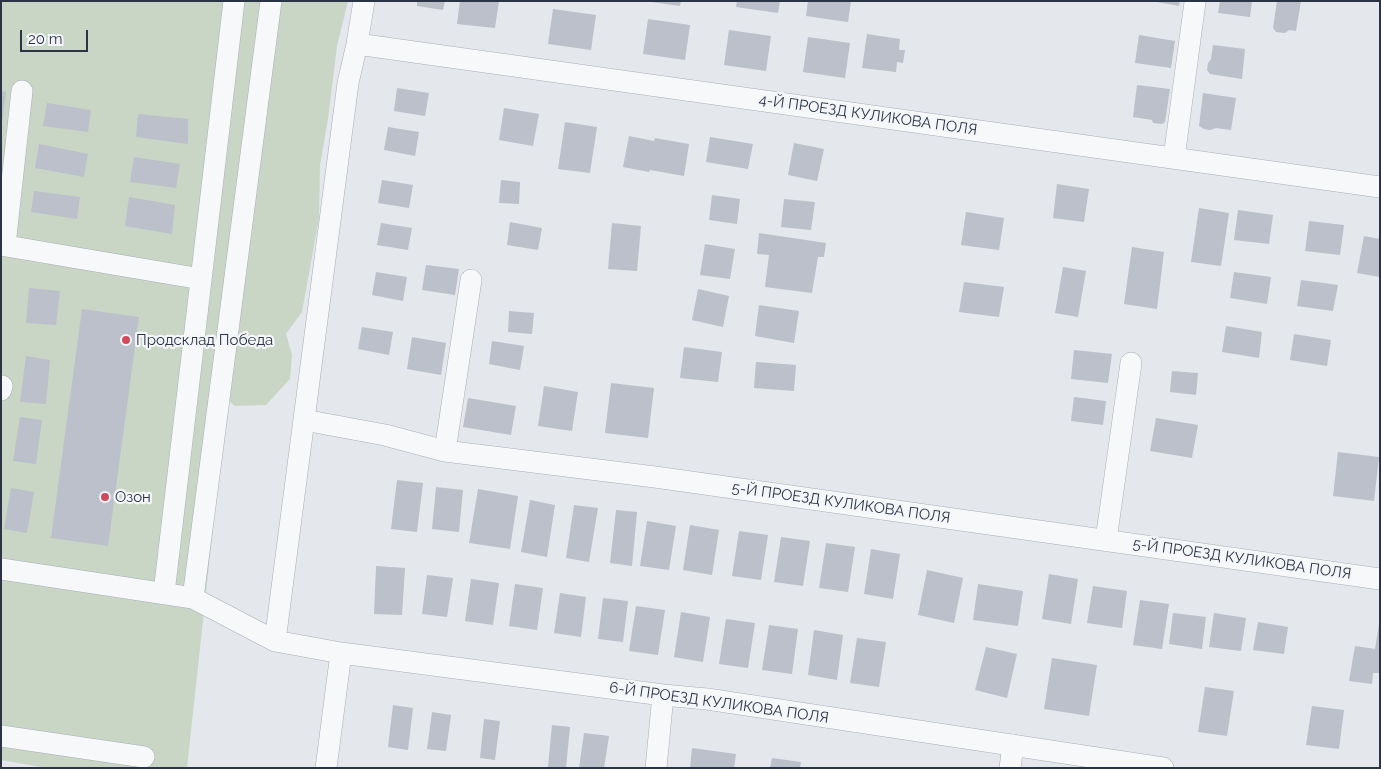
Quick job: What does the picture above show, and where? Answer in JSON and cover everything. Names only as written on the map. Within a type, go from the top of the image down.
[{"type":"street","points":[[164,593],[234,1]]},
{"type":"street","points":[[193,598],[271,1]]},
{"type":"street","points":[[275,641],[348,83],[364,1]]},
{"type":"street","points":[[1174,158],[1195,2]]},
{"type":"street","name":"4-Й ПРОЕЗД КУЛИКОВА ПОЛЯ","points":[[357,44],[1380,187]]},
{"type":"street","points":[[22,91],[3,245],[201,279]]},
{"type":"street","points":[[445,451],[471,280]]},
{"type":"street","points":[[1106,540],[1131,363]]},
{"type":"street","name":"5-Й ПРОЕЗД КУЛИКОВА ПОЛЯ","points":[[304,420],[385,436],[445,451],[655,477],[1380,579]]},
{"type":"street","name":"6-Й ПРОЕЗД КУЛИКОВА ПОЛЯ","points":[[1,569],[193,598],[275,641],[341,652],[663,695],[708,699],[1163,768]]},
{"type":"street","points":[[326,768],[341,652]]},
{"type":"street","points":[[656,768],[663,695]]},
{"type":"street","points":[[1,736],[144,757]]},
{"type":"street","points":[[1010,768],[1013,745]]},
{"type":"green space","points":[[1,1],[348,1],[337,46],[320,165],[319,218],[302,312],[286,334],[292,355],[290,379],[266,405],[235,406],[227,399],[187,768],[47,768],[1,760]]},
{"type":"building","points":[[417,1],[445,1],[443,10],[417,6]]},
{"type":"building","points":[[460,1],[499,1],[495,28],[457,24]]},
{"type":"building","points":[[652,1],[681,1],[680,6]]},
{"type":"building","points":[[737,1],[780,1],[778,13],[736,7]]},
{"type":"building","points":[[808,1],[851,1],[848,22],[806,16]]},
{"type":"building","points":[[1157,1],[1180,1],[1179,6]]},
{"type":"building","points":[[1220,1],[1252,1],[1250,17],[1218,13]]},
{"type":"building","points":[[1277,1],[1301,1],[1296,31],[1276,32],[1273,28]]},
{"type":"building","points":[[553,9],[596,15],[591,50],[548,44]]},
{"type":"building","points":[[648,19],[690,25],[685,60],[643,54]]},
{"type":"building","points":[[729,30],[771,36],[766,71],[724,65]]},
{"type":"building","points":[[867,34],[900,39],[899,50],[905,50],[903,63],[897,62],[896,72],[862,68]]},
{"type":"building","points":[[1139,35],[1175,41],[1171,68],[1135,63]]},
{"type":"building","points":[[808,37],[850,43],[845,78],[803,72]]},
{"type":"building","points":[[1213,45],[1245,49],[1242,79],[1210,74],[1207,70]]},
{"type":"building","points":[[1137,85],[1170,89],[1165,122],[1162,124],[1153,123],[1152,120],[1133,117]]},
{"type":"building","points":[[397,88],[429,93],[425,116],[394,111]]},
{"type":"building","points":[[1,91],[6,92],[2,122],[1,122]]},
{"type":"building","points":[[1203,93],[1236,98],[1231,130],[1216,128],[1210,130],[1199,126]]},
{"type":"building","points":[[47,103],[91,110],[88,132],[43,126]]},
{"type":"building","points":[[504,108],[539,114],[533,146],[499,140]]},
{"type":"building","points":[[138,114],[188,119],[188,144],[136,137]]},
{"type":"building","points":[[565,122],[597,127],[590,173],[558,169]]},
{"type":"building","points":[[388,127],[419,132],[415,156],[384,150]]},
{"type":"building","points":[[629,136],[654,141],[655,138],[689,144],[684,176],[623,167]]},
{"type":"building","points":[[710,137],[753,144],[748,169],[706,162]]},
{"type":"building","points":[[794,143],[824,149],[817,181],[788,175]]},
{"type":"building","points":[[39,144],[88,154],[84,177],[35,168]]},
{"type":"building","points":[[134,157],[180,164],[176,188],[130,182]]},
{"type":"building","points":[[382,180],[413,185],[409,208],[378,203]]},
{"type":"building","points":[[501,180],[520,182],[519,204],[499,203]]},
{"type":"building","points":[[1057,184],[1089,189],[1084,222],[1053,218]]},
{"type":"building","points":[[34,191],[80,197],[77,219],[31,212]]},
{"type":"building","points":[[712,195],[740,199],[737,224],[709,220]]},
{"type":"building","points":[[129,197],[175,205],[172,234],[125,226]]},
{"type":"building","points":[[784,199],[815,202],[811,230],[781,227]]},
{"type":"building","points":[[1199,208],[1229,213],[1221,266],[1191,262]]},
{"type":"building","points":[[1238,210],[1273,215],[1269,244],[1234,240]]},
{"type":"building","points":[[966,212],[1004,218],[999,250],[961,245]]},
{"type":"building","points":[[1309,221],[1344,225],[1340,255],[1305,251]]},
{"type":"building","points":[[510,222],[542,228],[538,250],[507,245]]},
{"type":"building","points":[[381,223],[412,228],[408,250],[377,245]]},
{"type":"building","points":[[612,223],[641,226],[637,271],[608,269]]},
{"type":"building","points":[[759,233],[826,243],[824,257],[818,257],[812,293],[765,287],[769,255],[757,254]]},
{"type":"building","points":[[1364,236],[1380,239],[1380,277],[1357,273]]},
{"type":"building","points":[[705,244],[735,249],[730,279],[700,275]]},
{"type":"building","points":[[1132,247],[1164,252],[1157,309],[1124,304]]},
{"type":"building","points":[[426,265],[459,269],[455,295],[422,290]]},
{"type":"building","points":[[1063,267],[1086,271],[1078,317],[1055,313]]},
{"type":"building","points":[[376,272],[407,277],[403,301],[372,295]]},
{"type":"building","points":[[1234,272],[1271,277],[1267,304],[1230,298]]},
{"type":"building","points":[[1301,280],[1338,285],[1333,311],[1297,306]]},
{"type":"building","points":[[964,282],[1004,287],[999,317],[959,312]]},
{"type":"building","points":[[29,288],[60,291],[56,325],[26,323]]},
{"type":"building","points":[[698,289],[729,296],[723,327],[692,320]]},
{"type":"building","points":[[759,305],[799,311],[794,343],[755,336]]},
{"type":"building","points":[[82,309],[139,317],[108,546],[51,538]]},
{"type":"building","points":[[509,311],[534,313],[532,334],[508,332]]},
{"type":"building","points":[[1226,326],[1262,332],[1259,358],[1222,352]]},
{"type":"building","points":[[362,327],[393,332],[389,355],[358,349]]},
{"type":"building","points":[[1294,334],[1331,340],[1327,366],[1290,360]]},
{"type":"building","points":[[412,337],[446,343],[441,375],[407,369]]},
{"type":"building","points":[[492,341],[524,346],[520,370],[489,364]]},
{"type":"building","points":[[684,347],[722,352],[718,382],[680,378]]},
{"type":"building","points":[[1074,350],[1112,354],[1108,383],[1071,379]]},
{"type":"building","points":[[26,356],[50,360],[46,404],[20,402]]},
{"type":"building","points":[[756,362],[796,365],[794,391],[754,388]]},
{"type":"building","points":[[1172,371],[1198,373],[1196,395],[1170,392]]},
{"type":"building","points":[[611,383],[654,388],[648,438],[605,433]]},
{"type":"building","points":[[544,386],[578,392],[572,431],[538,426]]},
{"type":"building","points":[[1074,397],[1106,401],[1103,425],[1071,421]]},
{"type":"building","points":[[468,398],[516,406],[511,435],[463,427]]},
{"type":"building","points":[[20,417],[42,420],[36,464],[13,461]]},
{"type":"building","points":[[1156,418],[1198,425],[1192,458],[1150,451]]},
{"type":"building","points":[[1338,452],[1379,457],[1374,501],[1333,496]]},
{"type":"building","points":[[397,480],[423,483],[417,532],[391,529]]},
{"type":"building","points":[[436,487],[463,490],[459,532],[432,529]]},
{"type":"building","points":[[11,488],[34,492],[27,533],[4,529]]},
{"type":"building","points":[[478,489],[518,496],[510,549],[469,543]]},
{"type":"building","points":[[530,500],[555,505],[547,557],[521,552]]},
{"type":"building","points":[[574,505],[598,508],[589,562],[566,558]]},
{"type":"building","points":[[616,510],[637,512],[632,566],[610,563]]},
{"type":"building","points":[[647,521],[676,526],[669,570],[640,566]]},
{"type":"building","points":[[690,525],[719,530],[712,575],[683,570]]},
{"type":"building","points":[[739,531],[768,535],[761,580],[732,576]]},
{"type":"building","points":[[781,537],[810,541],[803,586],[774,582]]},
{"type":"building","points":[[826,543],[855,547],[848,592],[819,588]]},
{"type":"building","points":[[871,549],[900,554],[893,599],[864,594]]},
{"type":"building","points":[[376,566],[405,568],[402,615],[374,614]]},
{"type":"building","points":[[927,570],[963,578],[954,623],[918,615]]},
{"type":"building","points":[[1049,574],[1078,579],[1071,624],[1042,619]]},
{"type":"building","points":[[427,575],[453,578],[447,617],[422,614]]},
{"type":"building","points":[[471,579],[499,583],[493,625],[465,621]]},
{"type":"building","points":[[515,584],[543,588],[537,630],[509,626]]},
{"type":"building","points":[[978,584],[1023,591],[1018,626],[973,620]]},
{"type":"building","points":[[1093,586],[1127,591],[1122,628],[1087,623]]},
{"type":"building","points":[[560,593],[586,597],[581,637],[554,633]]},
{"type":"building","points":[[603,598],[628,601],[623,642],[598,639]]},
{"type":"building","points":[[1140,600],[1169,604],[1162,649],[1133,645]]},
{"type":"building","points":[[636,606],[665,610],[658,655],[629,651]]},
{"type":"building","points":[[681,612],[710,617],[703,662],[674,657]]},
{"type":"building","points":[[1173,613],[1206,617],[1202,649],[1169,644]]},
{"type":"building","points":[[1214,613],[1246,618],[1241,651],[1209,647]]},
{"type":"building","points":[[726,619],[755,623],[748,668],[719,664]]},
{"type":"building","points":[[1258,622],[1288,627],[1284,654],[1253,650]]},
{"type":"building","points":[[1379,624],[1380,673],[1373,673],[1372,684],[1349,681],[1355,646],[1375,649]]},
{"type":"building","points":[[769,625],[798,629],[792,674],[762,670]]},
{"type":"building","points":[[814,630],[843,635],[837,680],[808,675]]},
{"type":"building","points":[[857,638],[886,642],[879,687],[850,683]]},
{"type":"building","points":[[986,647],[1017,654],[1007,698],[975,690]]},
{"type":"building","points":[[1052,658],[1097,665],[1089,716],[1044,709]]},
{"type":"building","points":[[1205,687],[1234,691],[1227,736],[1198,732]]},
{"type":"building","points":[[393,705],[413,708],[408,750],[388,747]]},
{"type":"building","points":[[1312,706],[1344,710],[1339,749],[1306,745]]},
{"type":"building","points":[[432,712],[451,715],[446,751],[427,749]]},
{"type":"building","points":[[484,719],[500,721],[495,760],[480,758]]},
{"type":"building","points":[[552,725],[570,727],[566,768],[548,767]]},
{"type":"building","points":[[584,733],[609,736],[604,768],[579,768]]},
{"type":"building","points":[[692,748],[736,754],[734,768],[690,768]]},
{"type":"building","points":[[772,758],[801,762],[800,768],[770,768]]},
{"type":"place","name":"Продсклад Победа","points":[[126,340]]},
{"type":"place","name":"Озон","points":[[105,497]]}]
